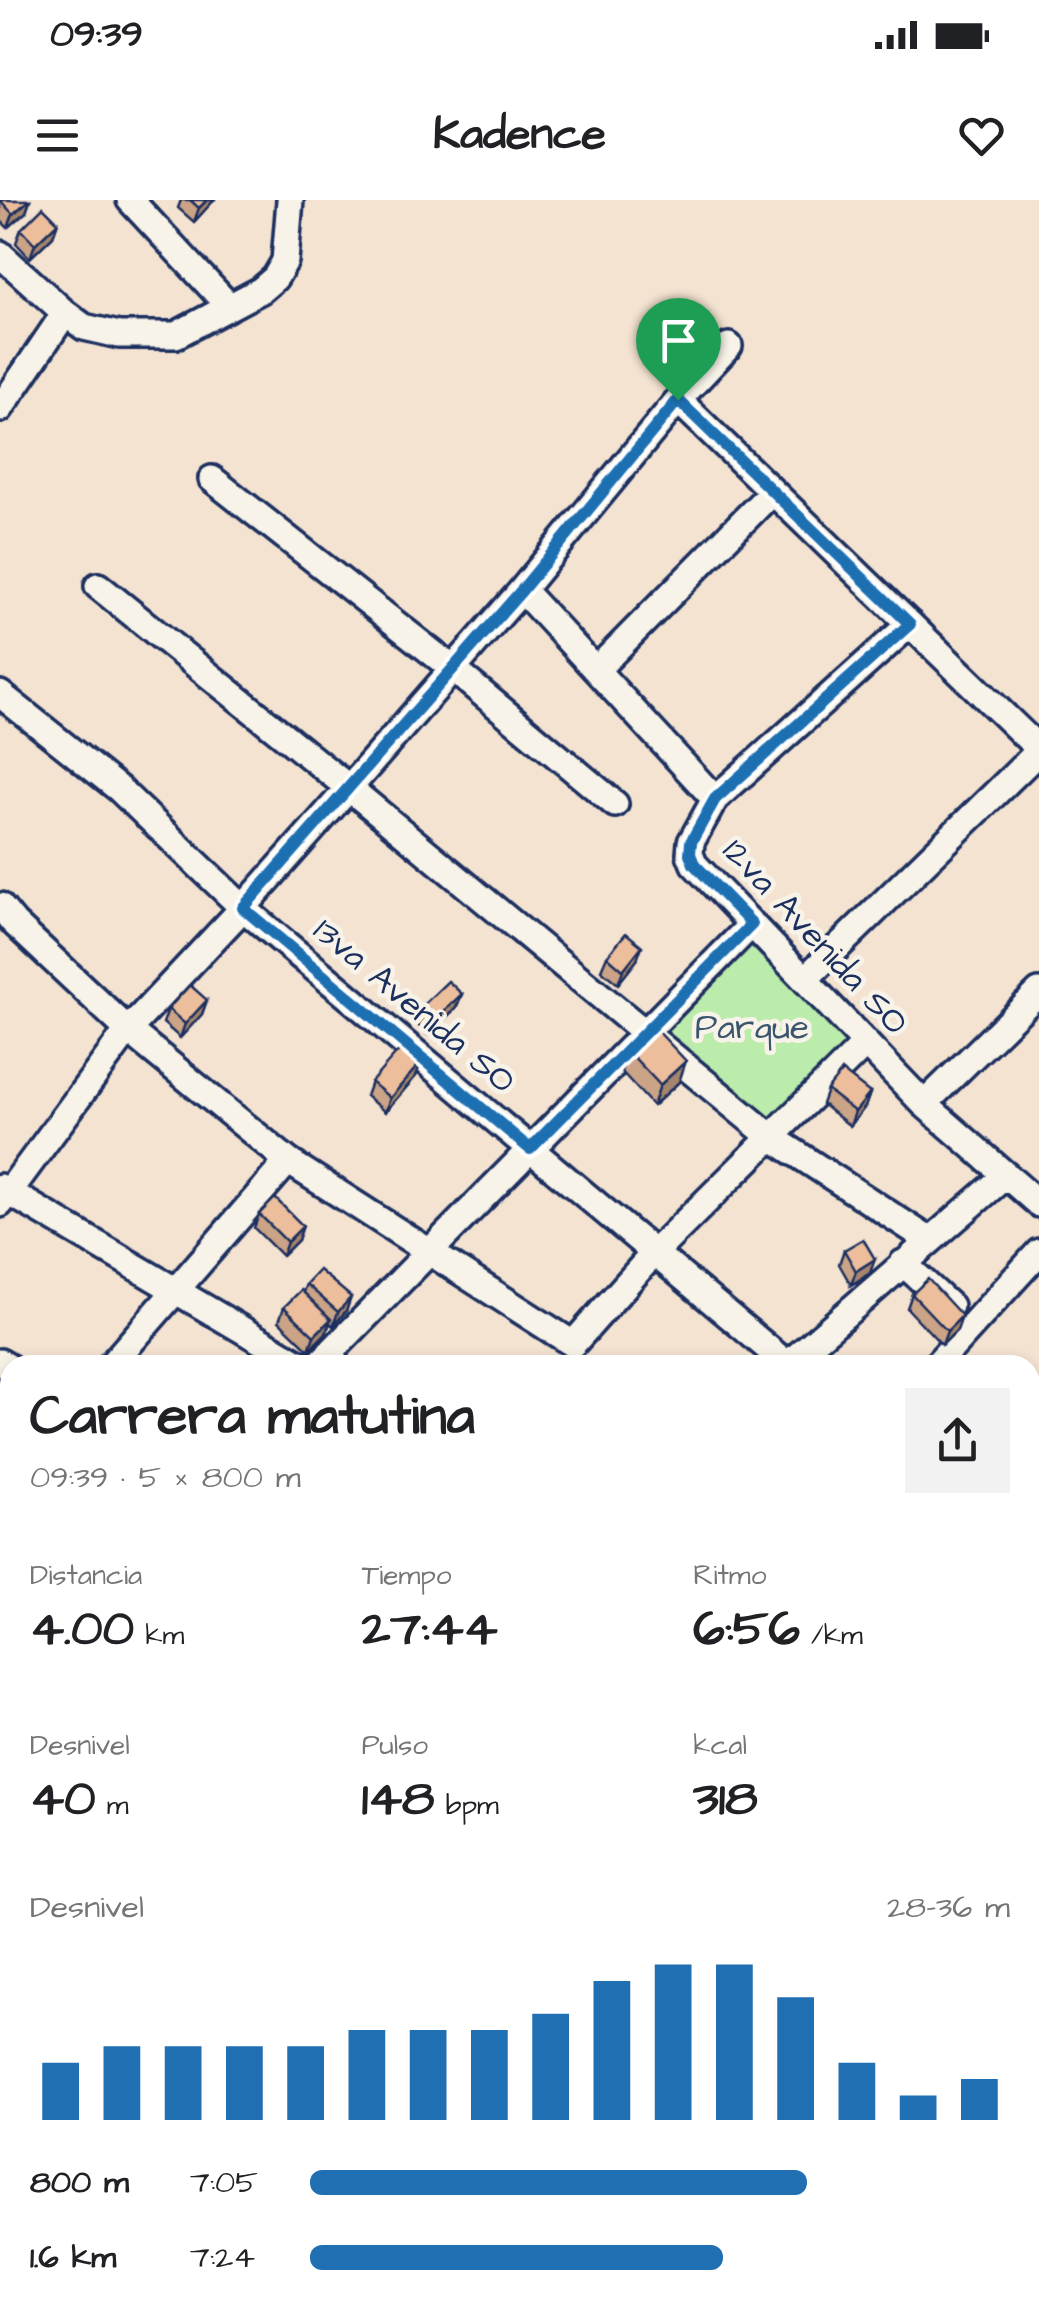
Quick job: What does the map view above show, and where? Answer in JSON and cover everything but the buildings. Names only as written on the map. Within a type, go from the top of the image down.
[{"type":"street","points":[[130,200],[228,305]]},
{"type":"street","points":[[0,254],[84,326],[119,336],[176,335],[261,290],[275,278],[285,262],[290,200]]},
{"type":"street","points":[[0,408],[65,313]]},
{"type":"street","points":[[284,1355],[3,1194],[128,1030],[349,788],[522,590],[678,400],[730,346]]},
{"type":"street","points":[[678,400],[1039,750],[805,979]]},
{"type":"street","points":[[212,479],[454,668],[614,804]]},
{"type":"street","points":[[596,670],[772,492]]},
{"type":"street","points":[[98,586],[771,1138],[930,1240]]},
{"type":"street","points":[[522,590],[715,799]]},
{"type":"street","name":"12va Avenida SO","points":[[910,624],[715,799],[691,842],[690,854],[694,864],[924,1104],[1039,1204]]},
{"type":"street","name":"13va Avenida SO","points":[[0,694],[119,789],[243,908],[776,1355]]},
{"type":"street","points":[[5,922],[128,1030],[288,1161],[430,1251],[567,1355],[654,1254],[866,1043]]},
{"type":"street","points":[[328,1355],[752,924]]},
{"type":"street","points":[[924,1104],[1039,992]]},
{"type":"street","points":[[120,1355],[288,1161]]},
{"type":"street","points":[[799,1355],[1006,1176]]},
{"type":"street","points":[[945,1355],[1039,1252]]},
{"type":"street","points":[[903,1264],[972,1326]]},
{"type":"green space","name":"Parque","points":[[752,924],[866,1043],[771,1137],[646,1032]]},
{"type":"route","points":[[678,400],[910,624],[715,799],[697,828],[690,854],[694,864],[752,924],[530,1149],[243,908],[522,590],[678,400]]}]
